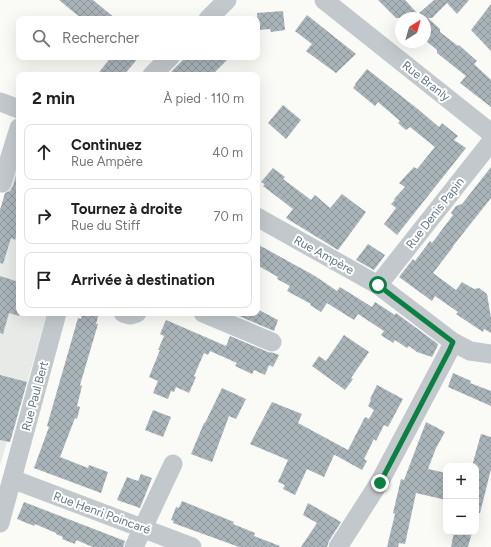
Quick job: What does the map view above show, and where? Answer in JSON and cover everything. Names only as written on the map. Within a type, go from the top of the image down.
[{"type":"street","points":[[211,16],[227,0]]},
{"type":"street","name":"Rue Branly","points":[[324,0],[491,132]]},
{"type":"street","points":[[155,72],[167,60]]},
{"type":"street","points":[[0,102],[16,108]]},
{"type":"street","points":[[2,183],[16,138]]},
{"type":"street","name":"Rue Denis Papin","points":[[378,285],[491,142]]},
{"type":"street","name":"Rue Ampère","points":[[260,219],[378,285],[453,342],[470,351],[491,354]]},
{"type":"street","name":"Rue Paul Bert","points":[[0,523],[56,316]]},
{"type":"street","points":[[210,316],[272,342]]},
{"type":"street","points":[[338,547],[380,483],[453,342]]},
{"type":"street","points":[[134,547],[173,464]]},
{"type":"street","name":"Rue Henri Poincaré","points":[[12,479],[192,547]]},
{"type":"shaded area","points":[[15,160],[16,316],[46,316],[10,442],[7,442],[0,465],[0,210]]},
{"type":"building","points":[[59,0],[93,0],[112,16],[78,16]]},
{"type":"building","points":[[378,0],[405,0],[416,12],[395,12],[395,17]]},
{"type":"building","points":[[434,0],[469,0],[457,14],[447,3],[432,18],[431,12],[420,12]]},
{"type":"building","points":[[491,4],[491,51],[471,30]]},
{"type":"building","points":[[283,11],[285,30],[271,32],[270,29],[260,30],[260,16],[257,16],[257,13]]},
{"type":"building","points":[[307,15],[356,54],[336,73],[306,51],[312,44],[295,31]]},
{"type":"building","points":[[431,21],[440,29],[440,32],[458,46],[459,45],[477,61],[474,64],[491,80],[491,107],[460,83],[466,76],[437,53],[437,50],[431,45]]},
{"type":"building","points":[[109,60],[136,60],[126,72],[99,72]]},
{"type":"building","points":[[183,60],[227,60],[215,72],[171,72]]},
{"type":"building","points":[[367,69],[439,127],[442,123],[458,136],[454,140],[466,148],[397,235],[384,224],[396,208],[391,204],[405,187],[399,183],[414,167],[417,169],[435,147],[410,127],[406,130],[398,123],[400,121],[378,102],[375,106],[353,88]]},
{"type":"building","points":[[283,105],[301,120],[286,139],[268,123]]},
{"type":"building","points":[[491,167],[491,198],[433,273],[456,290],[462,282],[474,289],[479,288],[487,294],[491,318],[491,333],[484,329],[483,332],[456,314],[458,312],[435,296],[432,301],[399,277],[413,259],[415,261],[430,241],[432,243],[453,215],[451,213],[456,206],[462,204]]},
{"type":"building","points":[[273,168],[285,177],[283,179],[311,200],[315,195],[330,208],[342,194],[366,212],[338,250],[286,218],[293,209],[263,186],[265,184],[261,182]]},
{"type":"building","points":[[16,176],[16,237],[15,240],[11,238],[3,264],[0,263],[0,210],[5,193],[10,191]]},
{"type":"building","points":[[368,244],[385,255],[374,270],[356,260]]},
{"type":"building","points":[[260,246],[315,276],[337,291],[340,287],[372,307],[375,302],[395,315],[396,313],[438,345],[432,357],[417,352],[409,346],[407,348],[395,340],[393,343],[381,335],[384,331],[358,314],[354,320],[327,303],[321,312],[310,305],[311,304],[287,291],[290,286],[277,279],[278,277],[260,267]]},
{"type":"building","points":[[0,276],[16,281],[16,315],[9,313],[3,334],[0,333]]},
{"type":"building","points":[[260,311],[278,320],[274,331],[239,316],[260,316]]},
{"type":"building","points":[[82,316],[98,316],[96,324],[98,324],[80,385],[82,386],[77,406],[80,407],[77,419],[75,418],[60,457],[88,468],[89,465],[108,472],[101,493],[34,468],[49,427],[47,426],[78,318],[81,319]]},
{"type":"building","points":[[166,320],[226,346],[230,336],[279,355],[273,367],[269,365],[265,375],[254,370],[252,374],[235,366],[237,363],[210,351],[208,355],[204,353],[194,376],[196,377],[189,393],[176,387],[174,392],[171,391],[168,399],[153,393],[158,381],[149,377],[160,350],[158,350],[164,336],[160,334]]},
{"type":"building","points":[[344,335],[369,352],[351,378],[353,379],[345,390],[312,366],[319,356],[326,361]]},
{"type":"building","points":[[453,373],[471,381],[470,383],[491,391],[491,406],[448,387]]},
{"type":"building","points":[[0,375],[27,382],[10,442],[0,440]]},
{"type":"building","points":[[377,385],[403,399],[388,427],[384,425],[376,441],[374,439],[364,459],[367,461],[362,470],[334,455],[324,477],[307,469],[295,495],[283,489],[285,485],[278,482],[288,460],[250,444],[272,402],[302,414],[298,423],[348,450],[365,417],[369,419],[374,410],[368,406]]},
{"type":"building","points":[[222,388],[246,399],[236,419],[229,416],[212,462],[191,454],[204,423]]},
{"type":"building","points":[[153,410],[171,417],[163,437],[145,430]]},
{"type":"building","points":[[426,422],[445,432],[436,448],[428,469],[443,472],[443,499],[416,493],[405,544],[399,543],[398,547],[387,547],[401,479],[404,480]]},
{"type":"building","points":[[481,434],[491,437],[491,469],[480,513],[479,463],[473,463]]},
{"type":"building","points":[[141,474],[152,478],[140,508],[117,500],[127,477],[138,481]]},
{"type":"building","points":[[182,501],[234,522],[233,524],[255,533],[254,536],[280,546],[239,547],[173,523],[174,521],[171,520],[176,507],[179,508]]},
{"type":"building","points":[[24,502],[125,541],[123,547],[93,547],[76,540],[75,544],[62,539],[63,537],[56,533],[35,524],[34,526],[17,519]]},
{"type":"building","points":[[308,503],[341,522],[327,547],[301,547],[317,523],[303,515]]},
{"type":"building","points":[[453,535],[471,535],[468,547],[451,547]]},
{"type":"route","points":[[378,285],[453,342],[380,483]]}]
